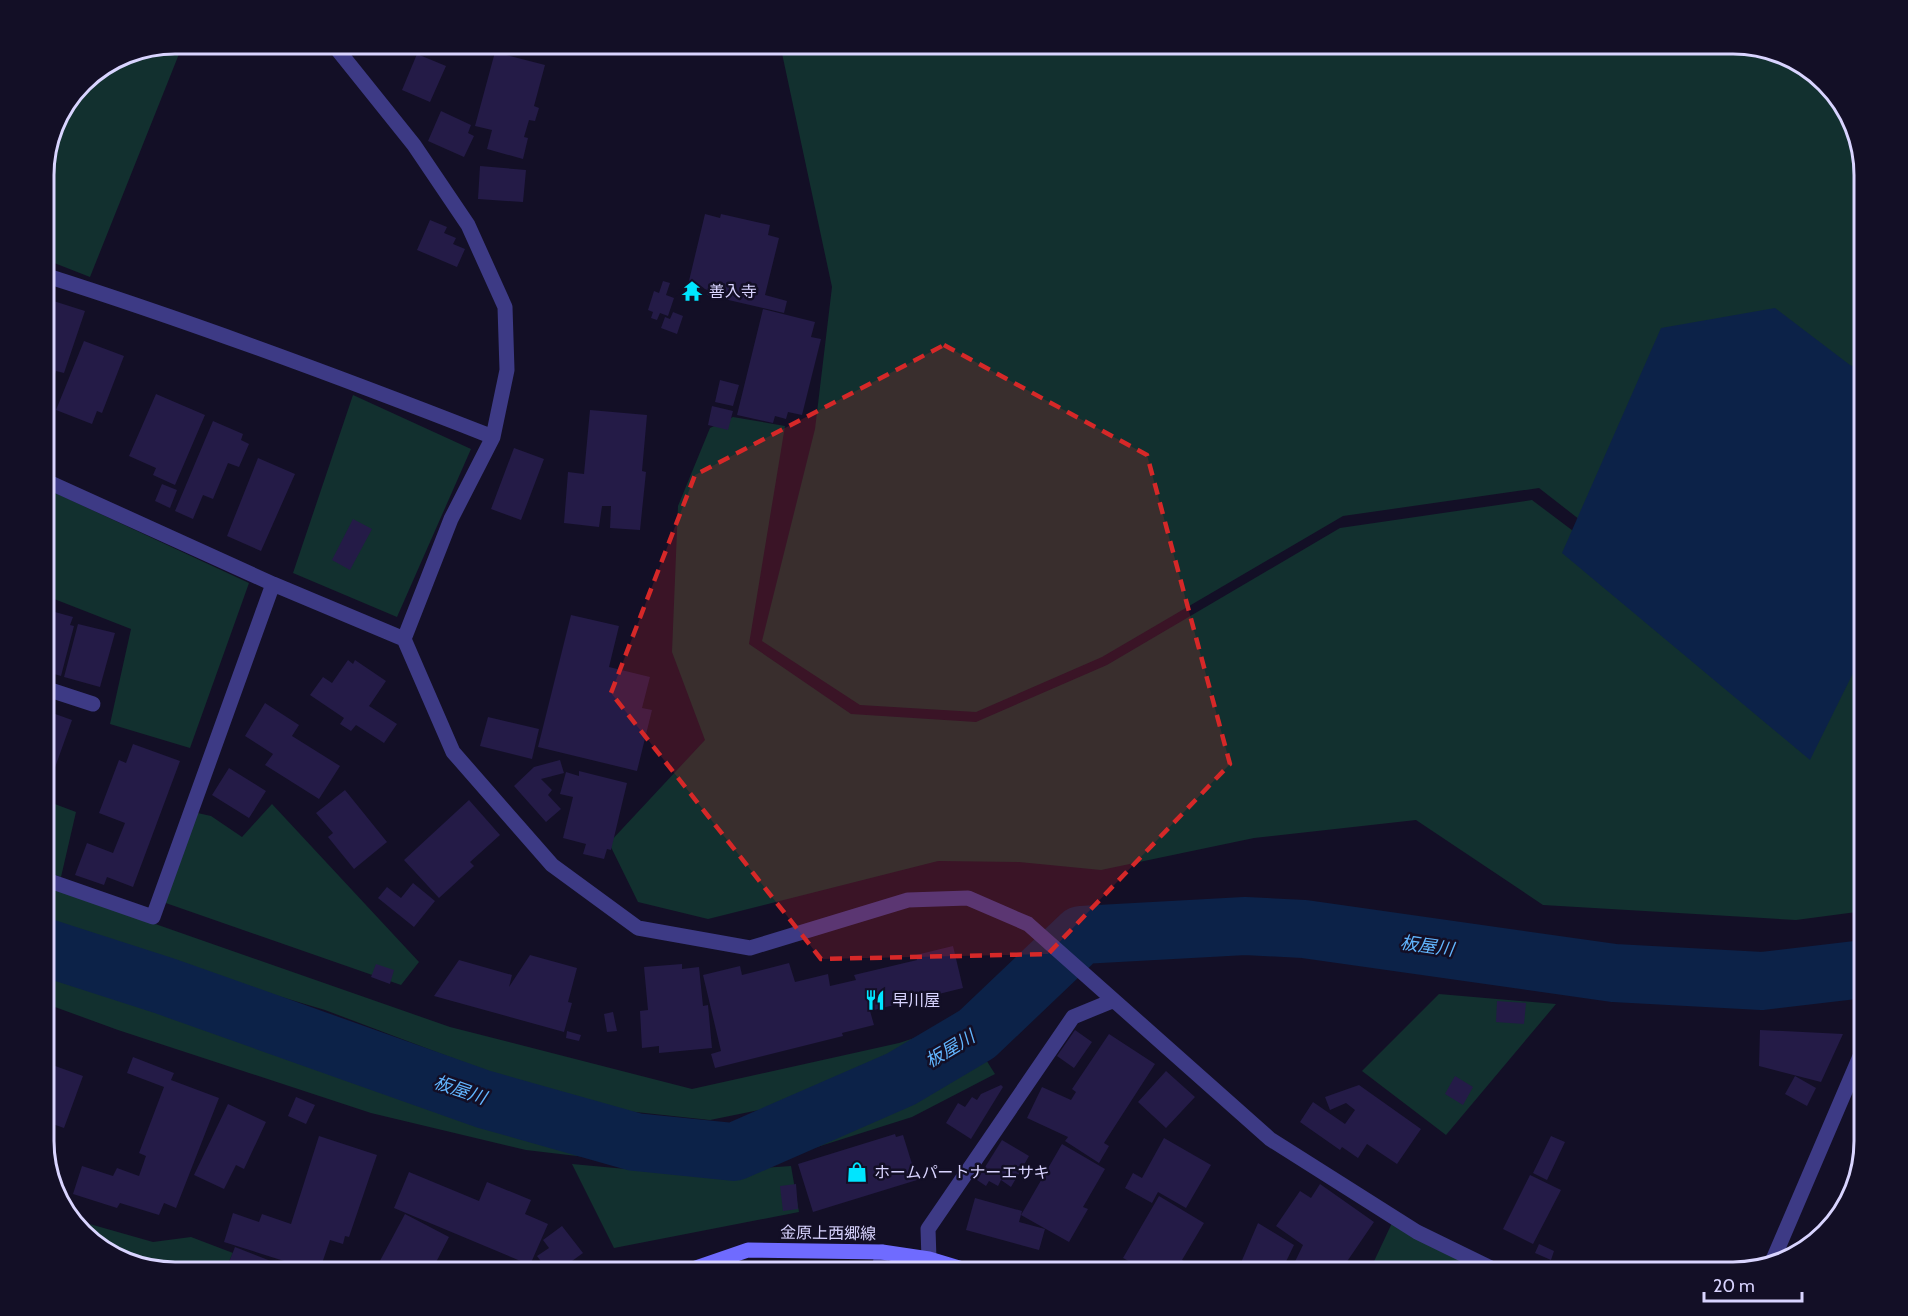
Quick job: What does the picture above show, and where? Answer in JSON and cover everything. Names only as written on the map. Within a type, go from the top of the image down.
[{"type":"main road","name":"金原上西郷線","points":[[713,1262],[748,1250],[882,1252],[938,1262]]},
{"type":"street","points":[[341,54],[414,145],[468,225],[505,307],[507,370],[493,437],[451,519],[404,639]]},
{"type":"street","points":[[54,278],[147,308],[347,379],[493,437]]},
{"type":"street","points":[[54,485],[273,584],[404,639],[453,752],[552,865],[638,928],[750,948],[908,900],[968,898],[1028,924],[1270,1139],[1417,1232],[1478,1262]]},
{"type":"street","points":[[54,882],[153,917],[273,584]]},
{"type":"street","points":[[54,691],[93,704]]},
{"type":"street","points":[[928,1259],[928,1229],[1073,1017],[1107,995]]},
{"type":"street","points":[[1775,1254],[1854,1070]]},
{"type":"street","points":[[880,1262],[882,1252]]},
{"type":"highlighted area","points":[[944,345],[1147,455],[1230,764],[1048,954],[821,959],[611,693],[695,475]]},
{"type":"green space","points":[[179,54],[90,277],[54,263],[54,167],[63,129],[70,114],[84,95],[108,74],[136,60],[151,56]]},
{"type":"green space","points":[[782,54],[1733,54],[1772,60],[1800,74],[1824,95],[1842,121],[1852,151],[1854,175],[1854,637],[1679,597],[1539,488],[1343,516],[1102,657],[976,712],[860,705],[762,641],[815,429],[832,287]]},
{"type":"green space","points":[[353,395],[471,449],[397,617],[293,573]]},
{"type":"green space","points":[[733,417],[785,426],[749,644],[851,714],[976,722],[1107,665],[1340,528],[1532,500],[1686,616],[1854,653],[1854,912],[1796,920],[1543,905],[1416,820],[1254,838],[1101,870],[1019,862],[938,861],[708,919],[638,902],[609,843],[705,740],[672,652],[678,506],[710,428]]},
{"type":"green space","points":[[54,492],[249,583],[190,748],[110,724],[131,629],[54,599]]},
{"type":"green space","points":[[54,804],[76,812],[61,877],[54,875]]},
{"type":"green space","points":[[272,804],[419,962],[401,985],[160,901],[193,812],[211,816],[242,837]]},
{"type":"green space","points":[[54,888],[450,1027],[692,1089],[899,1043],[963,1022],[970,1033],[833,1095],[710,1120],[617,1110],[516,1082],[325,1010],[54,929]]},
{"type":"green space","points":[[54,966],[377,1078],[528,1126],[597,1139],[720,1145],[795,1134],[883,1102],[978,1047],[995,1074],[912,1117],[814,1148],[720,1163],[594,1158],[526,1150],[371,1113],[54,1007]]},
{"type":"green space","points":[[1439,994],[1556,1004],[1446,1135],[1362,1071]]},
{"type":"green space","points":[[572,1164],[680,1174],[791,1166],[799,1212],[614,1248]]},
{"type":"green space","points":[[86,1223],[153,1242],[191,1237],[233,1253],[229,1262],[175,1262],[144,1258],[121,1250],[101,1237]]},
{"type":"green space","points":[[1392,1223],[1468,1262],[1374,1262]]},
{"type":"water","points":[[1775,308],[1854,367],[1854,671],[1810,760],[1562,553],[1661,328]]},
{"type":"building","points":[[417,54],[446,66],[430,102],[402,90]]},
{"type":"building","points":[[494,54],[545,65],[534,106],[539,108],[535,121],[529,120],[524,137],[528,138],[523,159],[487,149],[492,130],[475,126]]},
{"type":"building","points":[[441,111],[471,125],[468,133],[474,136],[464,157],[428,141]]},
{"type":"building","points":[[480,166],[526,170],[523,202],[478,199]]},
{"type":"building","points":[[705,214],[720,218],[721,214],[770,225],[768,235],[779,238],[765,295],[787,301],[784,313],[707,295],[708,290],[688,285]]},
{"type":"building","points":[[430,220],[447,227],[444,233],[456,238],[453,244],[465,249],[457,267],[417,250]]},
{"type":"building","points":[[663,281],[670,283],[666,295],[674,298],[668,316],[660,313],[657,320],[651,318],[653,312],[648,310],[654,291],[659,293]]},
{"type":"building","points":[[54,301],[85,311],[64,373],[56,371],[54,377]]},
{"type":"building","points":[[763,309],[815,322],[811,337],[821,339],[802,415],[788,412],[786,419],[775,416],[773,423],[737,415]]},
{"type":"building","points":[[673,312],[683,316],[677,334],[661,328],[665,317],[670,319]]},
{"type":"building","points":[[84,341],[124,356],[102,413],[97,411],[92,424],[56,410]]},
{"type":"building","points":[[720,380],[739,385],[733,406],[715,402]]},
{"type":"building","points":[[156,394],[205,415],[175,485],[153,475],[156,468],[129,456]]},
{"type":"building","points":[[712,406],[733,411],[728,430],[708,425]]},
{"type":"building","points":[[590,410],[647,415],[642,471],[646,472],[640,530],[610,528],[611,506],[602,506],[599,527],[564,523],[568,472],[584,474]]},
{"type":"building","points":[[213,421],[243,434],[241,440],[249,444],[239,467],[228,463],[213,499],[203,495],[193,519],[175,511]]},
{"type":"building","points":[[514,448],[544,459],[521,520],[491,509]]},
{"type":"building","points":[[258,458],[295,474],[261,551],[227,536]]},
{"type":"building","points":[[162,484],[177,490],[170,508],[155,501]]},
{"type":"building","points":[[353,519],[372,529],[350,570],[332,560]]},
{"type":"building","points":[[54,612],[73,617],[70,625],[74,626],[61,676],[54,674]]},
{"type":"building","points":[[571,615],[619,626],[609,667],[650,677],[642,708],[652,710],[637,771],[538,747]]},
{"type":"building","points":[[78,624],[115,633],[100,687],[64,677]]},
{"type":"building","points":[[348,660],[353,664],[355,660],[386,681],[369,706],[397,724],[384,743],[356,725],[351,731],[340,724],[344,718],[310,695],[323,677],[332,683]]},
{"type":"building","points":[[265,703],[299,725],[292,736],[340,766],[319,799],[265,765],[273,754],[245,736]]},
{"type":"building","points":[[54,714],[72,720],[54,770]]},
{"type":"building","points":[[488,717],[539,729],[532,759],[480,746]]},
{"type":"building","points":[[133,744],[180,761],[133,887],[107,877],[104,885],[75,875],[87,843],[113,853],[125,823],[99,813],[119,760],[126,763]]},
{"type":"building","points":[[560,760],[564,773],[541,779],[552,790],[548,795],[561,809],[546,822],[514,786],[534,767]]},
{"type":"building","points":[[229,768],[266,791],[249,818],[212,795]]},
{"type":"building","points":[[579,771],[627,783],[611,850],[607,849],[604,859],[583,854],[586,844],[563,838],[573,797],[560,794],[566,772],[579,776]]},
{"type":"building","points":[[345,790],[387,842],[354,869],[328,837],[333,833],[316,813]]},
{"type":"building","points":[[469,800],[500,835],[470,862],[474,866],[439,898],[404,860]]},
{"type":"building","points":[[413,883],[435,901],[414,927],[378,898],[387,887],[401,898]]},
{"type":"building","points":[[953,946],[963,988],[870,1011],[874,1025],[842,1033],[843,1036],[715,1068],[711,1054],[721,1051],[703,975],[740,966],[742,975],[789,963],[795,982],[828,974],[830,986],[856,980],[854,975],[917,960],[916,955]]},
{"type":"building","points":[[530,955],[577,968],[568,1002],[572,1003],[564,1032],[434,996],[459,960],[512,975],[509,987]]},
{"type":"building","points":[[376,964],[394,970],[390,984],[371,977]]},
{"type":"building","points":[[682,964],[682,969],[699,967],[703,1006],[708,1005],[712,1048],[659,1053],[659,1046],[642,1048],[640,1011],[648,1010],[644,967]]},
{"type":"building","points":[[1497,1001],[1526,1003],[1524,1024],[1496,1022]]},
{"type":"building","points":[[613,1012],[617,1031],[607,1032],[604,1014]]},
{"type":"building","points":[[1075,1030],[1092,1042],[1074,1068],[1057,1056]]},
{"type":"building","points":[[1760,1030],[1843,1034],[1821,1082],[1759,1066]]},
{"type":"building","points":[[567,1031],[581,1035],[579,1041],[566,1038]]},
{"type":"building","points":[[1109,1034],[1155,1064],[1104,1143],[1109,1146],[1099,1163],[1065,1141],[1068,1137],[1027,1118],[1042,1087],[1071,1100],[1076,1092],[1072,1089]]},
{"type":"building","points":[[133,1057],[174,1073],[171,1080],[219,1098],[176,1208],[164,1203],[159,1215],[120,1203],[117,1208],[73,1194],[82,1166],[113,1176],[117,1168],[139,1176],[146,1156],[139,1153],[164,1087],[127,1073]]},
{"type":"building","points":[[54,1066],[83,1076],[64,1128],[54,1124]]},
{"type":"building","points":[[1166,1071],[1195,1097],[1166,1128],[1138,1102]]},
{"type":"building","points":[[1455,1076],[1473,1087],[1463,1105],[1445,1094]]},
{"type":"building","points":[[1795,1076],[1816,1088],[1807,1106],[1785,1094]]},
{"type":"building","points":[[1001,1085],[1003,1087],[971,1139],[946,1123],[958,1103],[965,1107],[972,1097],[977,1100],[981,1094]]},
{"type":"building","points":[[1359,1085],[1421,1129],[1397,1164],[1367,1144],[1358,1158],[1342,1147],[1340,1150],[1300,1122],[1313,1102],[1345,1124],[1355,1110],[1346,1103],[1330,1110],[1325,1097]]},
{"type":"building","points":[[296,1097],[315,1105],[306,1124],[288,1116]]},
{"type":"building","points":[[228,1104],[266,1122],[244,1169],[236,1165],[224,1189],[194,1175]]},
{"type":"building","name":"ホームパートナーエサキ","points":[[895,1134],[896,1137],[903,1135],[917,1180],[813,1212],[798,1164]]},
{"type":"building","points":[[319,1136],[377,1155],[349,1237],[345,1236],[343,1244],[330,1240],[322,1262],[287,1262],[224,1242],[233,1213],[259,1222],[262,1214],[291,1224]]},
{"type":"building","points":[[1551,1136],[1565,1142],[1547,1180],[1533,1173]]},
{"type":"building","points":[[1164,1138],[1211,1165],[1186,1208],[1158,1192],[1152,1203],[1125,1188],[1133,1173],[1142,1178]]},
{"type":"building","points":[[1002,1140],[1029,1156],[1011,1187],[1001,1180],[998,1186],[989,1181],[986,1186],[977,1180]]},
{"type":"building","points":[[1062,1144],[1105,1169],[1083,1207],[1088,1209],[1069,1242],[1021,1215]]},
{"type":"building","points":[[409,1172],[479,1201],[487,1182],[531,1200],[525,1214],[548,1224],[531,1262],[523,1262],[394,1208]]},
{"type":"building","points":[[1530,1175],[1561,1190],[1533,1244],[1503,1229]]},
{"type":"building","points":[[796,1184],[798,1209],[783,1211],[780,1186]]},
{"type":"building","points":[[1320,1184],[1374,1222],[1347,1262],[1295,1262],[1303,1245],[1276,1226],[1300,1191],[1311,1198]]},
{"type":"building","points":[[1159,1196],[1204,1223],[1182,1260],[1186,1262],[1130,1262],[1123,1258]]},
{"type":"building","points":[[975,1198],[1022,1211],[1019,1222],[1045,1229],[1039,1250],[966,1230]]},
{"type":"building","points":[[405,1214],[449,1237],[436,1262],[379,1262]]},
{"type":"building","points":[[1258,1223],[1294,1245],[1286,1262],[1241,1262]]},
{"type":"building","points":[[562,1226],[583,1253],[571,1262],[541,1262],[537,1256],[549,1248],[543,1240]]},
{"type":"building","points":[[1539,1244],[1554,1251],[1551,1260],[1535,1253]]},
{"type":"building","points":[[235,1247],[273,1262],[229,1262]]},
{"type":"waterway","name":"板屋川","points":[[54,950],[165,986],[483,1099],[635,1142],[734,1152],[901,1079],[977,1034],[1081,935],[1245,926],[1304,929],[1614,973],[1762,981],[1854,970]]},
{"type":"place","name":"善入寺","points":[[692,291]]},
{"type":"place","name":"早川屋","points":[[875,1000]]},
{"type":"place","name":"ホームパートナーエサキ","points":[[857,1172]]}]
